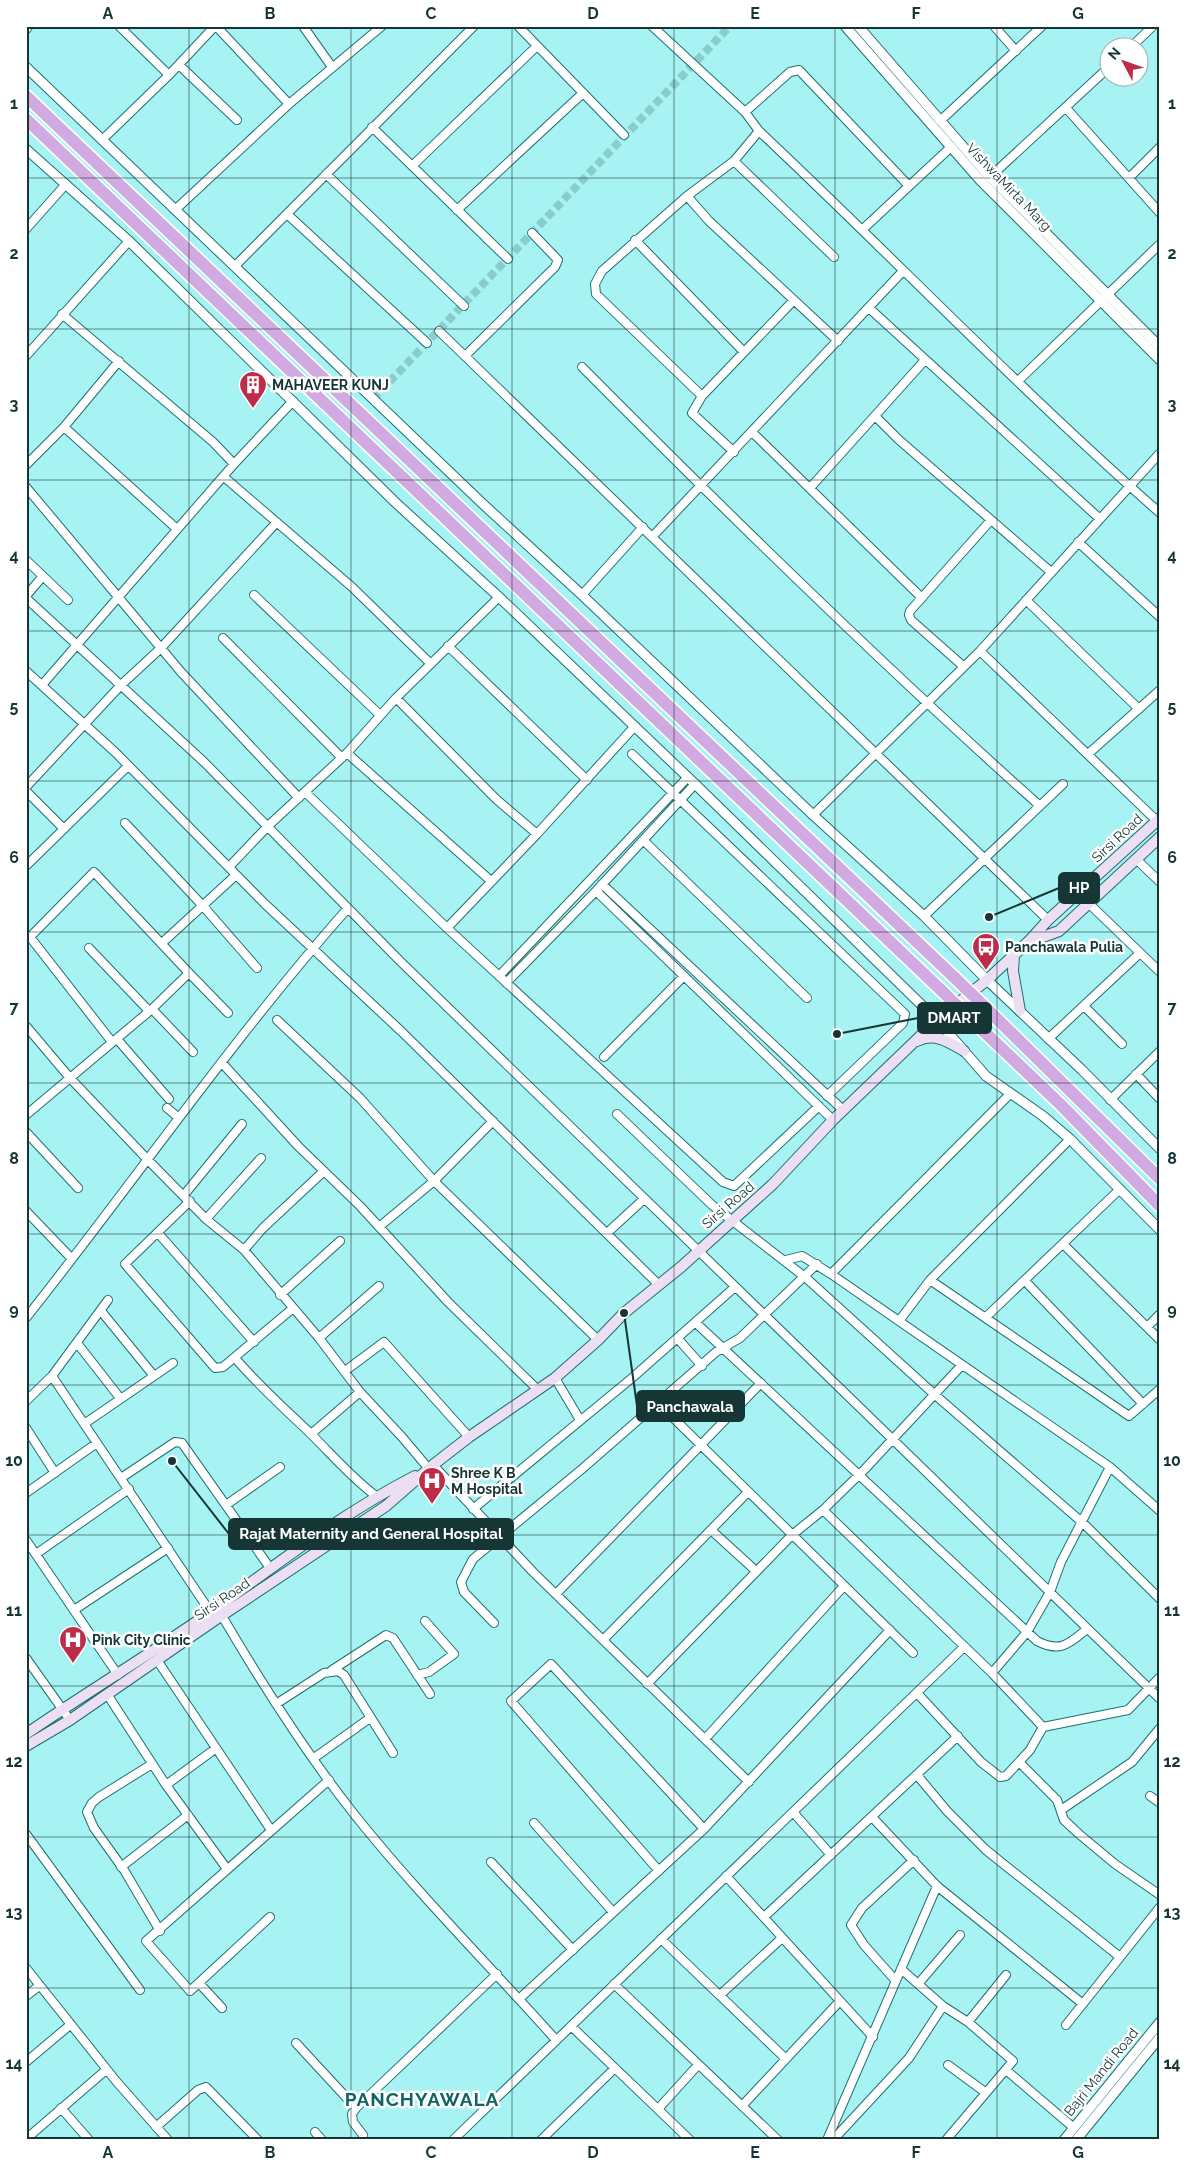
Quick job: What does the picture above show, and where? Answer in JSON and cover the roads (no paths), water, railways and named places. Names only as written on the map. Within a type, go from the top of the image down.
[{"type":"highway","points":[[26,96],[956,979],[1160,1179]]},
{"type":"highway","points":[[26,119],[1061,1105],[1160,1206]]},
{"type":"main road","name":"Sirsi Road","points":[[26,1734],[386,1506],[469,1437],[555,1378],[598,1340],[624,1313],[660,1285],[773,1184],[843,1110],[937,1020],[987,980],[1029,941],[1048,920],[1158,819]]},
{"type":"main road","name":"Sirsi Road","points":[[1029,941],[1059,931],[1160,838]]},
{"type":"main road","points":[[1014,955],[1013,970],[1020,1011]]},
{"type":"main road","points":[[913,1043],[922,1039],[939,1038],[964,1051]]},
{"type":"main road","name":"Sirsi Road","points":[[26,1746],[70,1720],[157,1660],[216,1615],[270,1568],[376,1496],[431,1467]]},
{"type":"street","points":[[119,26],[169,76]]},
{"type":"street","points":[[102,140],[169,76],[215,26],[289,104]]},
{"type":"street","points":[[303,26],[332,67]]},
{"type":"street","points":[[175,210],[289,104],[382,26]]},
{"type":"street","points":[[235,266],[474,26]]},
{"type":"street","points":[[518,26],[624,135]]},
{"type":"street","points":[[652,26],[745,112],[759,131],[863,229],[903,271],[1018,381],[1160,512]]},
{"type":"street","name":"VishwaMirta Marg","points":[[845,26],[980,180],[1104,298],[1160,347]]},
{"type":"street","points":[[994,26],[1016,51]]},
{"type":"street","points":[[940,120],[1042,26]]},
{"type":"street","points":[[1141,38],[1154,26],[1160,31]]},
{"type":"street","name":"VishwaMirta Marg","points":[[860,27],[990,177],[1160,360]]},
{"type":"street","points":[[412,166],[537,46]]},
{"type":"street","points":[[179,65],[237,120]]},
{"type":"street","points":[[26,67],[470,491],[813,815],[924,916],[1160,1149]]},
{"type":"street","points":[[745,112],[790,72],[799,70],[909,186]]},
{"type":"street","points":[[990,177],[1098,78]]},
{"type":"street","points":[[457,210],[583,93]]},
{"type":"street","points":[[1066,108],[1160,213]]},
{"type":"street","points":[[372,128],[508,259]]},
{"type":"street","points":[[702,396],[596,294],[595,284],[602,271],[635,240],[687,196],[734,161],[759,131]]},
{"type":"street","points":[[863,229],[951,147]]},
{"type":"street","points":[[1129,178],[1160,147]]},
{"type":"street","points":[[26,149],[129,241],[396,503],[499,597],[688,777],[937,1020],[986,1076],[1043,1116],[1070,1139],[1160,1230]]},
{"type":"street","points":[[734,161],[834,258]]},
{"type":"street","points":[[326,174],[464,306]]},
{"type":"street","points":[[26,229],[66,184]]},
{"type":"street","points":[[687,196],[709,221],[838,341]]},
{"type":"street","points":[[287,214],[427,343]]},
{"type":"street","points":[[465,356],[557,264],[558,260],[532,233]]},
{"type":"street","points":[[635,240],[744,352]]},
{"type":"street","points":[[26,356],[129,241]]},
{"type":"street","points":[[1018,381],[1160,244]]},
{"type":"street","points":[[652,537],[903,271]]},
{"type":"street","points":[[734,452],[692,413],[702,396],[794,300]]},
{"type":"street","points":[[869,308],[1100,518]]},
{"type":"street","points":[[62,314],[213,442],[234,464]]},
{"type":"street","points":[[439,331],[1048,920]]},
{"type":"street","points":[[810,488],[925,360]]},
{"type":"street","points":[[26,465],[64,427],[119,361]]},
{"type":"street","points":[[582,367],[701,486],[926,703],[1040,806]]},
{"type":"street","points":[[42,685],[234,464],[293,401]]},
{"type":"street","points":[[876,416],[1051,572]]},
{"type":"street","points":[[64,427],[177,530]]},
{"type":"street","points":[[752,432],[922,598]]},
{"type":"street","points":[[813,815],[980,651],[1160,453]]},
{"type":"street","points":[[224,477],[352,587],[430,664]]},
{"type":"street","points":[[26,487],[161,648],[298,798]]},
{"type":"street","points":[[964,666],[911,620],[909,616],[910,611],[991,520]]},
{"type":"street","points":[[26,787],[121,686],[161,648],[276,523]]},
{"type":"street","points":[[582,595],[643,527]]},
{"type":"street","points":[[1078,542],[1160,617]]},
{"type":"street","points":[[26,560],[68,600]]},
{"type":"street","points":[[43,576],[26,597],[76,646],[204,762],[348,908],[644,1199],[1160,1699]]},
{"type":"street","points":[[254,595],[380,715]]},
{"type":"street","points":[[229,867],[268,826],[345,755],[396,698],[499,597]]},
{"type":"street","points":[[1026,600],[1139,709]]},
{"type":"street","points":[[223,638],[345,755],[491,882]]},
{"type":"street","points":[[448,646],[587,780]]},
{"type":"street","points":[[980,651],[1158,819]]},
{"type":"street","points":[[26,671],[85,724],[236,875],[493,1121],[660,1285]]},
{"type":"street","points":[[1088,754],[1160,690]]},
{"type":"street","points":[[396,698],[496,799],[537,834]]},
{"type":"street","points":[[447,928],[537,834],[635,726]]},
{"type":"street","points":[[632,754],[905,1014],[903,1023],[827,1096]]},
{"type":"street","points":[[26,866],[128,766]]},
{"type":"street","points":[[499,976],[688,777]]},
{"type":"street","points":[[506,983],[596,891],[695,784]]},
{"type":"street","points":[[924,916],[1063,784]]},
{"type":"street","points":[[26,792],[64,829]]},
{"type":"street","points":[[305,792],[447,928],[723,1182],[734,1186],[819,1106]]},
{"type":"street","points":[[125,823],[203,906],[257,968]]},
{"type":"street","points":[[643,840],[807,998]]},
{"type":"street","points":[[1136,860],[1160,882]]},
{"type":"street","points":[[169,1099],[114,1040],[30,937],[94,872],[228,1013]]},
{"type":"street","points":[[162,943],[236,875]]},
{"type":"street","points":[[602,884],[843,1110]]},
{"type":"street","points":[[596,891],[833,1120]]},
{"type":"street","points":[[1078,893],[1160,972]]},
{"type":"street","points":[[26,1318],[222,1063],[313,948],[348,908]]},
{"type":"street","points":[[89,948],[194,1052]]},
{"type":"street","points":[[1048,1039],[1140,954]]},
{"type":"street","points":[[27,1112],[150,1010],[189,973]]},
{"type":"street","points":[[604,1057],[684,976]]},
{"type":"street","points":[[1084,1006],[1122,1044]]},
{"type":"street","points":[[277,1020],[360,1098],[434,1181],[598,1340]]},
{"type":"street","points":[[26,1026],[70,1078],[147,1159],[206,1219],[244,1250],[292,1309],[319,1338],[360,1392],[431,1467],[556,1594],[749,1782]]},
{"type":"street","points":[[1110,1100],[1160,1051]]},
{"type":"street","points":[[222,1063],[298,1146],[379,1227],[488,1342],[538,1390]]},
{"type":"street","points":[[1136,1074],[1160,1099]]},
{"type":"street","points":[[831,1274],[1010,1094]]},
{"type":"street","points":[[168,1108],[179,1118]]},
{"type":"street","points":[[617,1114],[712,1205],[806,1276],[934,1394],[1083,1523],[1160,1599]]},
{"type":"street","points":[[379,1227],[434,1181],[493,1121]]},
{"type":"street","points":[[184,1195],[242,1124]]},
{"type":"street","points":[[26,1132],[78,1188]]},
{"type":"street","points":[[899,1321],[930,1280],[1070,1139]]},
{"type":"street","points":[[206,1219],[261,1158]]},
{"type":"street","points":[[244,1250],[263,1228],[324,1171]]},
{"type":"street","points":[[986,1317],[1120,1189]]},
{"type":"street","points":[[607,1233],[644,1199]]},
{"type":"street","points":[[190,1201],[125,1264],[216,1368],[223,1367],[235,1358],[292,1309]]},
{"type":"street","points":[[26,1211],[72,1259]]},
{"type":"street","points":[[158,1233],[254,1342]]},
{"type":"street","points":[[280,1294],[340,1241]]},
{"type":"street","points":[[1063,1244],[1160,1340]]},
{"type":"street","points":[[786,1260],[802,1256],[817,1264],[961,1366],[1110,1467],[1158,1506]]},
{"type":"street","points":[[494,1623],[464,1592],[462,1582],[473,1558],[484,1547],[500,1538],[723,1348],[740,1338],[817,1264]]},
{"type":"street","points":[[930,1280],[1129,1416],[1160,1389]]},
{"type":"street","points":[[1025,1281],[1143,1404]]},
{"type":"street","points":[[319,1338],[379,1286]]},
{"type":"street","points":[[473,1509],[678,1339],[736,1287]]},
{"type":"street","points":[[26,1402],[52,1376],[108,1300]]},
{"type":"street","points":[[26,1303],[32,1310]]},
{"type":"street","points":[[101,1311],[154,1376]]},
{"type":"street","points":[[1147,1327],[1160,1314]]},
{"type":"street","points":[[696,1323],[1027,1632],[1050,1648],[1063,1646],[1087,1629]]},
{"type":"street","points":[[678,1339],[702,1366]]},
{"type":"street","points":[[345,1372],[384,1342],[469,1437]]},
{"type":"street","points":[[77,1343],[120,1398]]},
{"type":"street","points":[[235,1358],[259,1386],[311,1434],[350,1476],[376,1496]]},
{"type":"street","points":[[84,1424],[173,1364]]},
{"type":"street","points":[[647,1684],[792,1535],[823,1510],[859,1474],[961,1366]]},
{"type":"street","points":[[52,1376],[168,1548],[354,1813],[431,1905],[497,1974],[556,2040]]},
{"type":"street","points":[[555,1378],[580,1420]]},
{"type":"street","points":[[556,1594],[761,1383]]},
{"type":"street","points":[[311,1434],[360,1392]]},
{"type":"street","points":[[658,1403],[913,1652]]},
{"type":"street","points":[[26,1428],[55,1473]]},
{"type":"street","points":[[121,1478],[175,1442],[182,1443],[270,1568]]},
{"type":"street","points":[[26,1493],[97,1443]]},
{"type":"street","points":[[226,1504],[280,1467]]},
{"type":"street","points":[[992,1673],[1027,1632],[1050,1592],[1061,1562],[1083,1523],[1110,1467]]},
{"type":"street","points":[[36,1554],[128,1489]]},
{"type":"street","points":[[603,1640],[748,1492]]},
{"type":"street","points":[[823,1510],[992,1673],[1043,1727]]},
{"type":"street","points":[[711,1530],[756,1571]]},
{"type":"street","points":[[26,1540],[118,1675]]},
{"type":"street","points":[[74,1610],[168,1548]]},
{"type":"street","points":[[705,1739],[844,1586]]},
{"type":"street","points":[[417,1675],[429,1672],[454,1654],[425,1621]]},
{"type":"street","points":[[519,1999],[704,1829],[890,1630]]},
{"type":"street","points":[[276,1704],[386,1635],[393,1638],[430,1694]]},
{"type":"street","points":[[453,2140],[964,1647]]},
{"type":"street","points":[[26,1658],[70,1720]]},
{"type":"street","points":[[157,1660],[271,1830]]},
{"type":"street","points":[[659,1871],[511,1701],[551,1664],[704,1829]]},
{"type":"street","points":[[332,1670],[344,1675],[392,1753]]},
{"type":"street","points":[[1043,1727],[1128,1710],[1160,1677]]},
{"type":"street","points":[[917,1692],[981,1762],[1000,1777],[1006,1776],[1019,1762],[1036,1741],[1043,1727]]},
{"type":"street","points":[[107,1694],[166,1785],[227,1869]]},
{"type":"street","points":[[314,1758],[370,1718]]},
{"type":"street","points":[[1061,1810],[1132,1762],[1160,1728]]},
{"type":"street","points":[[764,1917],[958,1736]]},
{"type":"street","points":[[166,1785],[215,1749]]},
{"type":"street","points":[[1019,1762],[1057,1800],[1064,1820],[1115,1864],[1160,1895]]},
{"type":"street","points":[[152,1764],[98,1797],[92,1802],[87,1812],[94,1828],[121,1867],[160,1931]]},
{"type":"street","points":[[917,1775],[946,1811],[986,1850],[1120,1957]]},
{"type":"street","points":[[270,1917],[190,1991],[146,1942],[330,1780]]},
{"type":"street","points":[[1150,1796],[1160,1803]]},
{"type":"street","points":[[793,1812],[831,1855]]},
{"type":"street","points":[[121,1867],[188,1815]]},
{"type":"street","points":[[872,1817],[937,1886],[1083,2004]]},
{"type":"street","points":[[534,1823],[614,1912]]},
{"type":"street","points":[[26,1834],[140,1990]]},
{"type":"street","points":[[896,1981],[864,1945],[852,1925],[862,1908],[914,1860]]},
{"type":"street","points":[[491,1862],[573,1950]]},
{"type":"street","points":[[726,1876],[839,2002],[873,2037]]},
{"type":"street","points":[[827,2140],[937,1886]]},
{"type":"street","points":[[1066,2025],[1160,1907]]},
{"type":"street","points":[[919,1983],[960,1935]]},
{"type":"street","points":[[720,1995],[782,1938]]},
{"type":"street","points":[[661,1939],[786,2058]]},
{"type":"street","points":[[26,1968],[106,2070],[168,2140]]},
{"type":"street","points":[[901,1969],[943,2006],[968,2022],[1013,2062],[985,2092],[946,2140]]},
{"type":"street","points":[[363,2135],[353,2122],[352,2114],[356,2108],[497,1974]]},
{"type":"street","points":[[968,2022],[1006,1975]]},
{"type":"street","points":[[199,1983],[222,2008]]},
{"type":"street","points":[[614,1984],[778,2140]]},
{"type":"street","points":[[26,1996],[39,1986]]},
{"type":"street","points":[[742,2106],[839,2002]]},
{"type":"street","points":[[833,2140],[909,2058],[943,2006]]},
{"type":"street","name":"Bajri Mandi Road","points":[[1064,2140],[1160,2022]]},
{"type":"street","points":[[26,2062],[70,2025]]},
{"type":"street","points":[[571,2026],[690,2140]]},
{"type":"street","points":[[1076,2140],[1160,2037]]},
{"type":"street","points":[[296,2043],[356,2108]]},
{"type":"street","points":[[658,2109],[698,2065]]},
{"type":"street","points":[[948,2065],[985,2092]]},
{"type":"street","points":[[541,2140],[614,2068]]},
{"type":"street","points":[[26,2139],[106,2070]]},
{"type":"street","points":[[1006,2070],[1074,2128]]},
{"type":"street","points":[[156,2126],[198,2090],[206,2087],[258,2140]]},
{"type":"street","points":[[61,2108],[89,2140]]},
{"type":"street","points":[[315,2132],[322,2140]]},
{"type":"tunnel","points":[[373,399],[730,26]]},
{"type":"place","name":"MAHAVEER KUNJ","points":[[253,409]]},
{"type":"place","name":"HP","points":[[989,917]]},
{"type":"place","name":"Panchawala Pulia","points":[[986,971]]},
{"type":"place","name":"DMART","points":[[837,1034]]},
{"type":"place","name":"Panchawala","points":[[624,1313]]},
{"type":"place","name":"Rajat Maternity and General Hospital","points":[[172,1461]]},
{"type":"place","name":"Shree K B M Hospital","points":[[432,1505]]},
{"type":"place","name":"Pink City Clinic","points":[[73,1664]]},
{"type":"district","name":"PANCHYAWALA","points":[[422,2099]]}]
